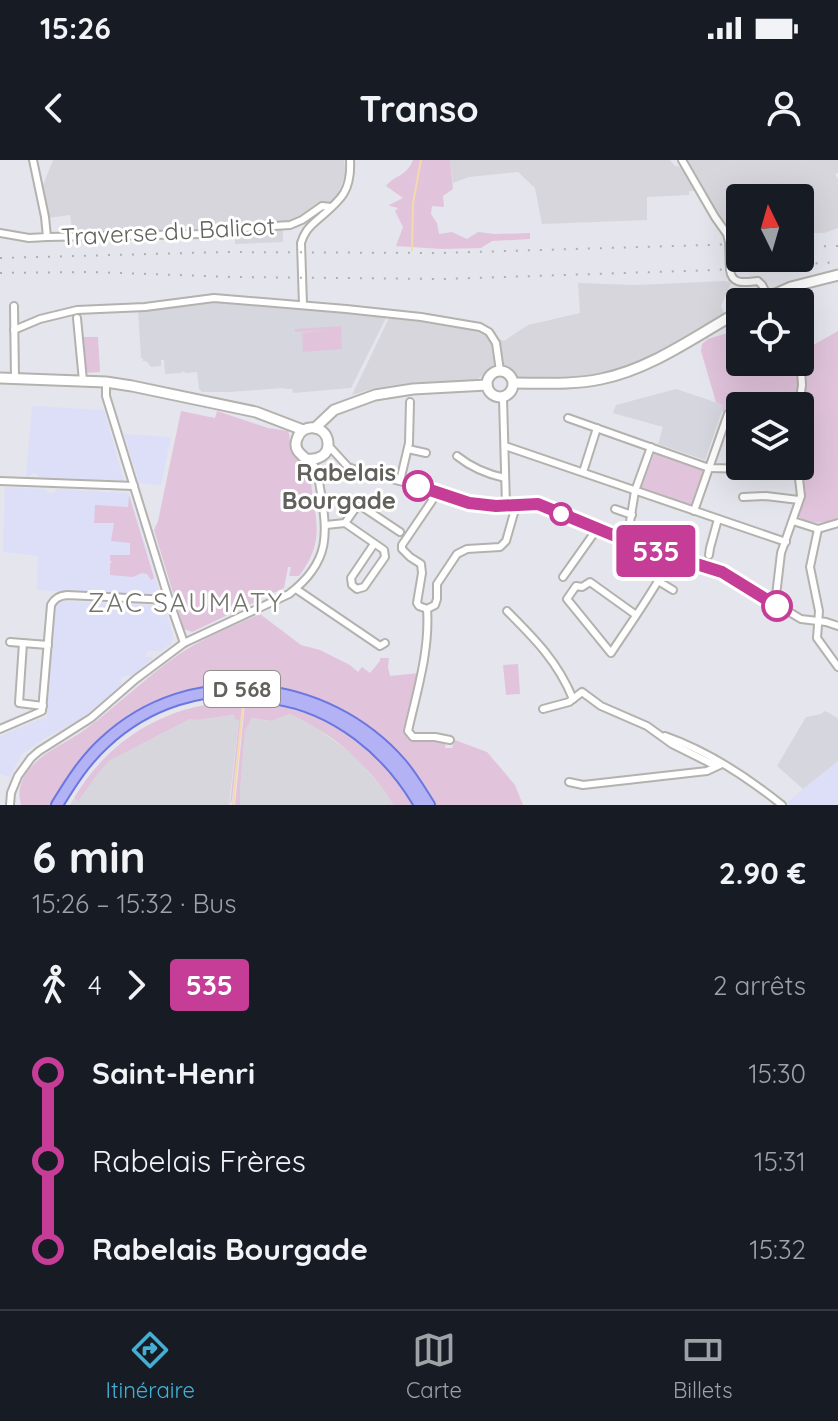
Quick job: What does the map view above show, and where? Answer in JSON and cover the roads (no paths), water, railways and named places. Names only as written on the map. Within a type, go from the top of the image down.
[{"type":"main road","name":"D 568","points":[[57,805],[97,749],[140,716],[188,697],[245,689],[303,699],[350,720],[376,739],[403,766],[429,805]]},
{"type":"main road","name":"D 568","points":[[64,805],[92,765],[130,730],[177,707],[229,696],[286,701],[337,721],[390,763],[420,805]]},
{"type":"street","points":[[33,160],[47,237]]},
{"type":"street","points":[[303,305],[303,236],[348,187],[350,160]]},
{"type":"street","points":[[682,160],[727,234],[731,277],[742,282],[758,281],[764,288]]},
{"type":"street","name":"Traverse du Balicot","points":[[0,233],[29,238],[203,234],[227,229],[282,226],[296,223],[322,206],[331,207]]},
{"type":"street","points":[[789,288],[838,275]]},
{"type":"street","points":[[14,330],[40,319],[77,310],[145,307],[194,299],[303,305],[390,313],[480,327],[489,332],[496,343],[500,371]]},
{"type":"street","points":[[14,306],[15,378]]},
{"type":"street","points":[[77,318],[83,381]]},
{"type":"street","points":[[514,383],[590,381],[621,374],[726,319]]},
{"type":"street","points":[[492,373],[508,373],[514,383],[512,391],[503,398],[494,396],[488,389],[487,380],[492,373]]},
{"type":"street","points":[[0,378],[106,382],[132,386],[256,412],[276,418],[300,433],[319,430],[326,436],[318,475],[326,525],[325,544],[318,562],[303,583],[289,594],[184,643],[76,730],[39,751],[24,767],[13,787],[13,805]]},
{"type":"street","points":[[106,382],[106,396],[184,643]]},
{"type":"street","points":[[319,430],[329,413],[389,391],[487,385]]},
{"type":"street","points":[[503,398],[506,506]]},
{"type":"street","points":[[400,481],[408,449],[410,402]]},
{"type":"street","points":[[568,418],[709,468],[726,468]]},
{"type":"street","points":[[694,511],[726,420]]},
{"type":"street","points":[[583,472],[597,428]]},
{"type":"street","points":[[300,433],[296,448],[300,455],[313,460],[325,452]]},
{"type":"street","points":[[505,446],[786,542]]},
{"type":"street","points":[[629,528],[635,491],[651,447]]},
{"type":"street","points":[[408,449],[426,453]]},
{"type":"street","points":[[325,452],[338,456],[348,467],[356,470],[460,500],[506,506],[538,504],[632,543],[722,572],[801,619],[838,626]]},
{"type":"street","points":[[457,456],[486,474],[505,478]]},
{"type":"street","points":[[307,459],[318,475]]},
{"type":"street","points":[[775,604],[781,553],[801,496],[799,480]]},
{"type":"street","points":[[0,481],[134,486]]},
{"type":"street","points":[[460,500],[461,489]]},
{"type":"street","points":[[438,492],[402,545],[402,549],[421,564],[417,603],[427,609],[435,605],[437,584],[457,554],[467,549],[500,547],[506,541],[516,506]]},
{"type":"street","points":[[743,497],[799,500]]},
{"type":"street","points":[[345,523],[357,506],[361,506],[400,532]]},
{"type":"street","points":[[615,509],[632,515]]},
{"type":"street","points":[[709,555],[718,519]]},
{"type":"street","points":[[793,521],[818,529],[838,523]]},
{"type":"street","points":[[326,525],[345,523],[384,550],[385,557],[364,587],[357,589],[352,585],[351,578],[374,544]]},
{"type":"street","points":[[563,577],[597,529]]},
{"type":"street","points":[[818,529],[810,567],[819,611],[817,638],[838,667]]},
{"type":"street","points":[[628,552],[632,543]]},
{"type":"street","points":[[636,615],[590,582],[582,587],[576,586],[567,599],[611,653],[636,615],[658,581],[672,556]]},
{"type":"street","points":[[658,581],[673,590]]},
{"type":"street","points":[[296,589],[380,646],[385,643]]},
{"type":"street","points":[[0,729],[42,711],[51,605],[60,596],[169,600]]},
{"type":"street","points":[[427,609],[428,631],[423,665],[408,731],[413,737],[450,740]]},
{"type":"street","points":[[507,611],[545,649],[573,699]]},
{"type":"street","points":[[10,642],[48,645]]},
{"type":"street","points":[[23,643],[19,703],[43,706]]},
{"type":"street","points":[[543,709],[569,702],[582,692],[601,706],[647,726],[697,757],[722,764],[756,784],[782,805]]},
{"type":"street","points":[[569,782],[583,785],[707,771],[722,764]]},
{"type":"waterway","points":[[412,250],[413,203],[421,160]]},
{"type":"waterway","points":[[233,805],[243,704]]},
{"type":"tunnel","points":[[709,555],[709,564]]},
{"type":"railway","points":[[0,258],[224,252],[440,253],[726,244]]},
{"type":"railway","points":[[814,247],[838,246]]},
{"type":"railway","points":[[0,273],[443,279],[715,270],[838,262]]},
{"type":"place","name":"Rabelais Bourgade","points":[[418,486]]},
{"type":"district","name":"ZAC SAUMATY","points":[[186,602]]}]
